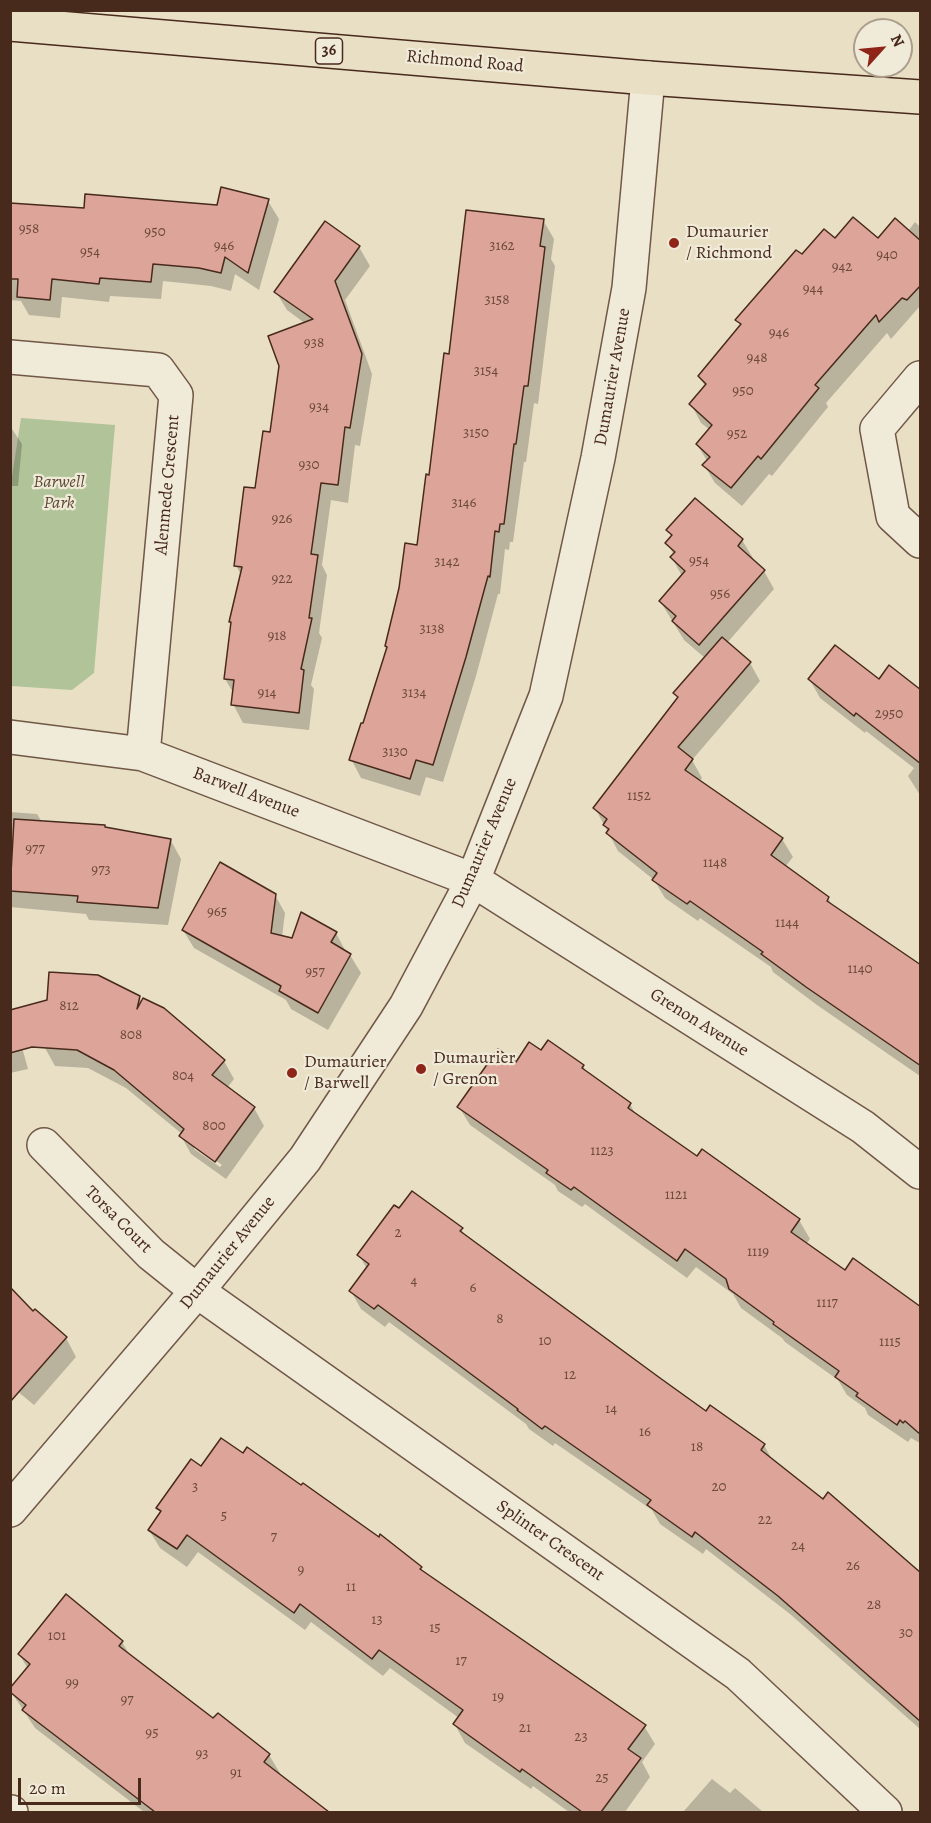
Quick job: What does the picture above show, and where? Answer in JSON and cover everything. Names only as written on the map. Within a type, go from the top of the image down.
[{"type":"main road","name":"Richmond Road","points":[[10,24],[648,78],[921,97]]},
{"type":"street","name":"Dumaurier Avenue","points":[[10,1510],[197,1291],[305,1159],[406,1006],[473,880],[546,696],[593,481],[629,288],[648,78]]},
{"type":"street","name":"Alenmede Crescent","points":[[10,357],[158,370],[176,395],[143,754]]},
{"type":"street","points":[[921,378],[877,429],[893,516],[921,541]]},
{"type":"street","name":"Barwell Avenue","points":[[10,737],[143,754],[473,880]]},
{"type":"street","name":"Grenon Avenue","points":[[473,880],[863,1127],[921,1172]]},
{"type":"street","name":"Torsa Court","points":[[44,1145],[151,1254],[197,1291]]},
{"type":"street","name":"Splinter Crescent","points":[[197,1291],[738,1674],[885,1812]]},
{"type":"green space","name":"Barwell Park","points":[[21,418],[115,425],[94,673],[72,690],[11,686],[10,490]]},
{"type":"building","points":[[221,187],[269,199],[248,273],[225,257],[221,273],[199,268],[153,264],[151,282],[100,278],[99,284],[52,279],[50,300],[17,297],[18,279],[10,279],[10,203],[84,208],[85,194],[217,205]]},
{"type":"building","points":[[466,210],[544,219],[540,246],[545,247],[528,386],[524,386],[504,524],[500,524],[499,532],[495,531],[490,577],[488,576],[433,765],[416,760],[410,779],[349,760],[387,647],[385,646],[399,588],[405,543],[417,545],[426,474],[429,475],[444,353],[449,354]]},
{"type":"building","points":[[853,217],[878,238],[895,218],[921,241],[921,285],[907,300],[902,298],[879,322],[876,315],[815,385],[819,388],[761,459],[758,456],[731,488],[702,465],[710,457],[696,444],[712,425],[689,404],[706,384],[698,376],[741,324],[735,320],[796,250],[802,254],[824,229],[835,238]]},
{"type":"building","points":[[325,221],[360,246],[335,281],[362,354],[350,428],[345,427],[338,485],[321,483],[311,554],[318,555],[309,618],[312,618],[301,669],[304,670],[299,713],[231,705],[234,680],[224,679],[231,622],[229,622],[242,567],[234,566],[244,487],[255,488],[263,431],[270,432],[279,366],[268,336],[313,319],[274,292]]},
{"type":"building","points":[[695,498],[743,539],[738,546],[765,570],[699,645],[672,621],[676,616],[659,601],[685,571],[670,557],[675,552],[665,543],[672,535],[666,530]]},
{"type":"building","points":[[722,637],[751,662],[678,747],[693,759],[685,770],[783,838],[771,855],[829,897],[827,901],[921,965],[921,1066],[806,987],[761,954],[763,952],[690,901],[687,904],[652,880],[657,873],[606,833],[609,829],[603,825],[607,819],[593,808],[678,697],[673,693]]},
{"type":"building","points":[[835,645],[879,679],[889,665],[921,690],[921,764],[856,713],[854,716],[808,679]]},
{"type":"building","points":[[14,819],[105,825],[105,827],[171,839],[158,908],[77,902],[78,896],[10,891]]},
{"type":"building","points":[[220,862],[276,894],[271,933],[292,938],[301,912],[337,932],[331,942],[351,954],[318,1013],[279,991],[281,986],[182,930]]},
{"type":"building","points":[[49,972],[98,975],[140,996],[137,1009],[143,998],[164,1008],[225,1060],[212,1075],[255,1107],[215,1162],[179,1136],[184,1129],[114,1070],[77,1050],[32,1047],[10,1053],[10,1010],[47,1000]]},
{"type":"building","points":[[548,1040],[584,1065],[582,1068],[631,1103],[628,1108],[697,1156],[702,1149],[800,1219],[791,1232],[845,1270],[853,1258],[921,1307],[921,1435],[905,1421],[903,1423],[900,1420],[897,1425],[856,1396],[858,1393],[835,1377],[839,1371],[773,1324],[774,1322],[729,1289],[726,1279],[685,1249],[677,1261],[574,1187],[571,1190],[546,1173],[548,1170],[457,1107],[498,1049],[516,1062],[529,1042],[541,1050]]},
{"type":"building","points":[[412,1191],[463,1228],[460,1231],[706,1411],[710,1405],[765,1444],[761,1450],[823,1499],[828,1492],[921,1573],[921,1722],[778,1596],[695,1532],[692,1537],[647,1505],[651,1500],[545,1426],[542,1429],[378,1305],[374,1309],[349,1291],[369,1264],[357,1255],[394,1205],[399,1208]]},
{"type":"building","points":[[10,1287],[33,1311],[35,1309],[67,1337],[10,1402]]},
{"type":"building","points":[[221,1438],[243,1453],[247,1447],[301,1485],[303,1483],[379,1537],[380,1534],[422,1567],[420,1569],[646,1725],[628,1749],[641,1758],[601,1812],[582,1812],[522,1769],[520,1772],[453,1724],[463,1710],[379,1650],[372,1659],[300,1604],[294,1613],[187,1535],[177,1549],[148,1530],[161,1511],[156,1508],[191,1459],[201,1466]]},
{"type":"building","points":[[66,1594],[123,1641],[119,1646],[213,1718],[218,1713],[270,1754],[264,1762],[329,1812],[155,1812],[22,1710],[26,1705],[10,1692],[10,1688],[30,1664],[18,1654]]},
{"type":"place","name":"Dumaurier / Richmond","points":[[674,243]]},
{"type":"place","name":"Dumaurier / Grenon","points":[[421,1069]]},
{"type":"place","name":"Dumaurier / Barwell","points":[[292,1073]]}]
